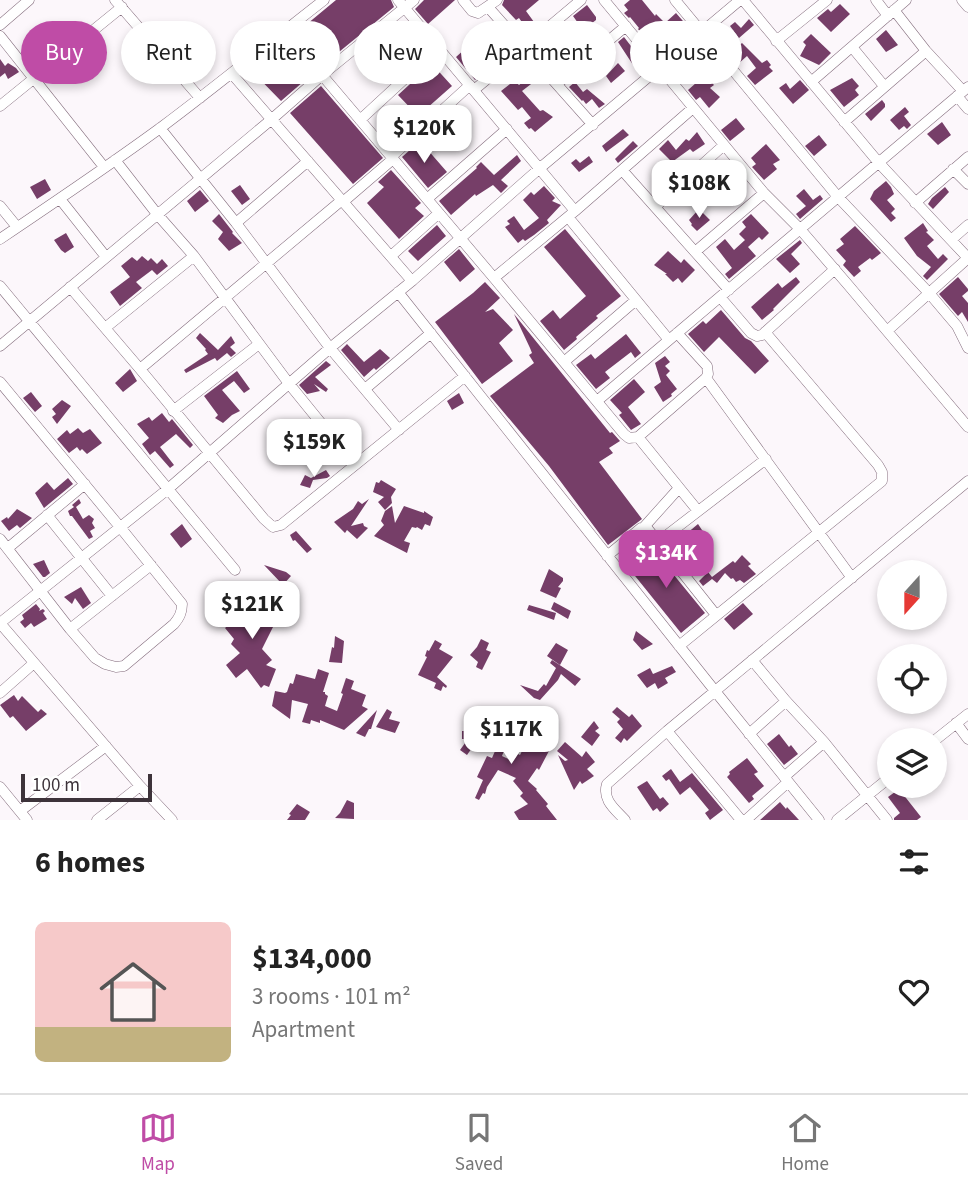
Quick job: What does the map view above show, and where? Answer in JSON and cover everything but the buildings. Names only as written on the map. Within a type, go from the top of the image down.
[{"type":"street","points":[[0,25],[29,0]]},
{"type":"street","points":[[340,59],[401,4],[414,0]]},
{"type":"street","points":[[463,0],[475,12],[481,12],[493,3],[506,21]]},
{"type":"street","points":[[556,21],[581,0]]},
{"type":"street","points":[[604,0],[630,31]]},
{"type":"street","points":[[676,0],[694,21]]},
{"type":"street","points":[[716,21],[741,0],[879,163],[968,258],[887,331]]},
{"type":"street","points":[[776,41],[827,0]]},
{"type":"street","points":[[876,0],[963,91],[968,109]]},
{"type":"street","points":[[811,82],[906,0]]},
{"type":"street","points":[[962,0],[968,7]]},
{"type":"street","points":[[296,21],[319,1]]},
{"type":"street","points":[[100,21],[119,4],[200,99]]},
{"type":"street","points":[[401,4],[415,21]]},
{"type":"street","points":[[616,34],[626,26]]},
{"type":"street","points":[[0,36],[21,63]]},
{"type":"street","points":[[852,47],[884,86]]},
{"type":"street","points":[[844,122],[926,51]]},
{"type":"street","points":[[447,59],[540,168],[571,214],[669,340]]},
{"type":"street","points":[[0,239],[115,160],[230,76]]},
{"type":"street","points":[[742,80],[838,197],[957,326],[968,348]]},
{"type":"street","points":[[0,106],[28,84]]},
{"type":"street","points":[[38,84],[104,167]]},
{"type":"street","points":[[241,84],[412,281]]},
{"type":"street","points":[[0,346],[312,84]]},
{"type":"street","points":[[329,84],[629,438],[638,437],[708,374],[707,366],[677,333]]},
{"type":"street","points":[[359,120],[398,84]]},
{"type":"street","points":[[140,369],[343,201],[477,84]]},
{"type":"street","points":[[557,84],[593,125]]},
{"type":"street","points":[[172,820],[0,623],[168,489],[641,84]]},
{"type":"street","points":[[673,84],[764,193],[835,269],[968,427]]},
{"type":"street","points":[[597,401],[963,91]]},
{"type":"street","points":[[494,278],[693,108]]},
{"type":"street","points":[[160,128],[267,263],[330,348],[399,430]]},
{"type":"street","points":[[427,199],[507,130]]},
{"type":"street","points":[[655,207],[724,145]]},
{"type":"street","points":[[915,203],[968,157]]},
{"type":"street","points":[[115,160],[194,256],[290,385],[355,465]]},
{"type":"street","points":[[236,223],[308,161]]},
{"type":"street","points":[[953,169],[968,184]]},
{"type":"street","points":[[622,170],[695,252],[751,333],[757,336],[762,335],[835,269]]},
{"type":"street","points":[[695,252],[764,193]]},
{"type":"street","points":[[60,199],[106,257]]},
{"type":"street","points":[[0,206],[17,227]]},
{"type":"street","points":[[391,256],[439,214]]},
{"type":"street","points":[[951,240],[968,225]]},
{"type":"street","points":[[105,328],[194,256]]},
{"type":"street","points":[[70,287],[273,527],[281,526],[465,376]]},
{"type":"street","points":[[1,291],[236,570]]},
{"type":"street","points":[[398,292],[819,820]]},
{"type":"street","points":[[564,362],[636,300]]},
{"type":"street","points":[[678,646],[882,481],[882,472],[765,332]]},
{"type":"street","points":[[365,389],[431,333]]},
{"type":"street","points":[[173,411],[259,344]]},
{"type":"street","points":[[706,377],[852,578]]},
{"type":"street","points":[[0,382],[151,565],[181,604],[182,611],[174,624],[124,666],[105,664],[95,658],[70,629],[0,539]]},
{"type":"street","points":[[638,437],[698,511]]},
{"type":"street","points":[[658,542],[766,459]]},
{"type":"street","points":[[625,820],[609,804],[607,784],[968,481]]},
{"type":"street","points":[[8,548],[85,484]]},
{"type":"street","points":[[607,556],[644,527],[679,488]]},
{"type":"street","points":[[47,515],[112,596]]},
{"type":"street","points":[[644,527],[716,615]]},
{"type":"street","points":[[70,629],[151,565]]},
{"type":"street","points":[[752,660],[824,742],[887,820]]},
{"type":"street","points":[[0,693],[34,663]]},
{"type":"street","points":[[749,734],[786,701]]},
{"type":"street","points":[[947,730],[968,714]]},
{"type":"street","points":[[956,723],[968,738]]},
{"type":"street","points":[[667,731],[743,820],[824,742]]},
{"type":"street","points":[[0,787],[23,816],[106,746]]},
{"type":"street","points":[[97,820],[140,786]]},
{"type":"street","points":[[837,820],[877,788]]}]
